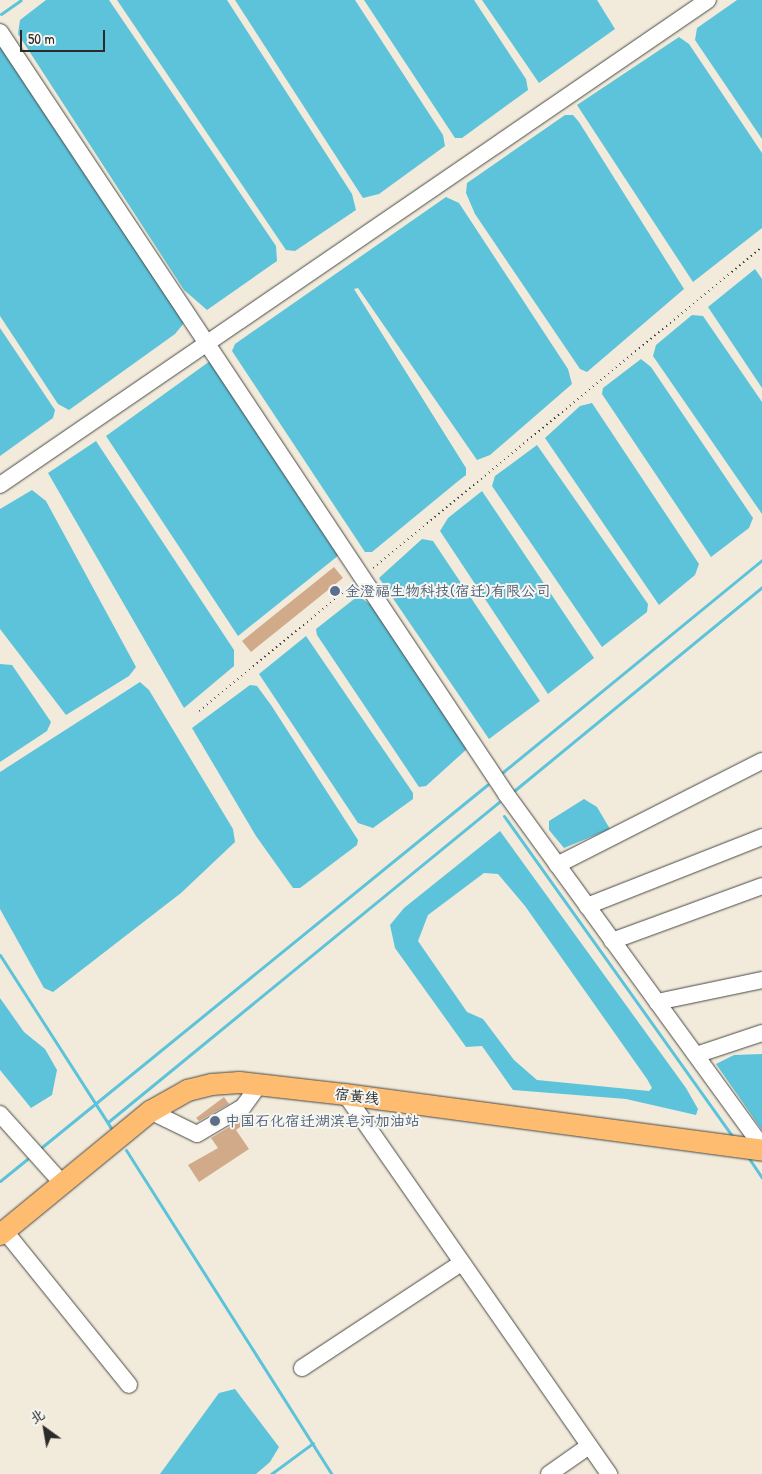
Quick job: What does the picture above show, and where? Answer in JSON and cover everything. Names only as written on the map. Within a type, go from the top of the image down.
[{"type":"main road","name":"宿黄线","points":[[2,1232],[150,1111],[200,1086],[259,1085],[345,1094],[762,1148]]},
{"type":"street","points":[[0,484],[708,0]]},
{"type":"street","points":[[0,32],[361,578],[557,865],[762,1148]]},
{"type":"street","points":[[557,865],[762,761]]},
{"type":"street","points":[[587,906],[762,837]]},
{"type":"street","points":[[612,940],[762,886]]},
{"type":"street","points":[[657,1002],[762,980]]},
{"type":"street","points":[[696,1055],[762,1033]]},
{"type":"street","points":[[150,1111],[197,1134],[243,1107],[259,1085]]},
{"type":"street","points":[[345,1094],[609,1474]]},
{"type":"street","points":[[0,1114],[61,1182]]},
{"type":"street","points":[[2,1232],[129,1385]]},
{"type":"street","points":[[302,1368],[461,1263]]},
{"type":"street","points":[[550,1474],[589,1446]]},
{"type":"path","points":[[199,711],[762,247]]},
{"type":"water","points":[[46,0],[109,0],[276,246],[277,261],[207,310],[184,290],[18,34],[20,20]]},
{"type":"water","points":[[117,0],[227,0],[352,194],[356,210],[295,251],[286,250]]},
{"type":"water","points":[[235,0],[355,0],[443,135],[445,146],[379,194],[363,198]]},
{"type":"water","points":[[364,0],[474,0],[526,79],[528,90],[462,138],[455,138]]},
{"type":"water","points":[[482,0],[597,0],[615,29],[539,83]]},
{"type":"water","points":[[737,0],[762,0],[762,139],[695,40],[697,28]]},
{"type":"water","points":[[679,37],[689,44],[762,153],[762,228],[693,282],[577,105]]},
{"type":"water","points":[[0,40],[184,323],[175,334],[69,410],[58,404],[0,316]]},
{"type":"water","points":[[565,115],[573,115],[579,122],[684,289],[587,372],[580,369],[475,214],[466,193],[467,183]]},
{"type":"water","points":[[446,197],[459,203],[568,369],[572,384],[490,455],[477,460],[358,288],[354,289],[466,468],[466,475],[372,552],[365,552],[232,351],[235,344]]},
{"type":"water","points":[[755,269],[762,279],[762,388],[708,307]]},
{"type":"water","points":[[692,315],[703,316],[762,402],[762,514],[653,356],[656,345]]},
{"type":"water","points":[[0,328],[55,410],[53,418],[0,456]]},
{"type":"water","points":[[641,359],[651,367],[753,518],[749,528],[711,557],[602,394],[603,388]]},
{"type":"water","points":[[210,361],[339,555],[238,636],[106,436]]},
{"type":"water","points":[[592,403],[699,564],[695,575],[659,605],[545,438],[580,406]]},
{"type":"water","points":[[96,441],[234,650],[234,666],[184,708],[48,473]]},
{"type":"water","points":[[537,445],[648,604],[647,612],[602,647],[492,486],[495,476]]},
{"type":"water","points":[[32,490],[46,501],[136,667],[129,676],[66,715],[0,629],[0,509]]},
{"type":"water","points":[[482,491],[594,658],[548,694],[440,531],[448,518]]},
{"type":"water","points":[[422,539],[433,541],[540,701],[489,739],[379,578]]},
{"type":"water","points":[[358,596],[370,604],[467,749],[426,786],[419,787],[317,635],[316,629]]},
{"type":"water","points":[[306,636],[413,793],[413,799],[373,828],[358,823],[259,674]]},
{"type":"water","points":[[0,664],[12,665],[51,722],[47,731],[0,762]]},
{"type":"water","points":[[140,682],[149,690],[233,829],[235,842],[181,893],[53,992],[44,988],[0,909],[0,772]]},
{"type":"water","points":[[250,685],[257,686],[271,705],[358,840],[357,845],[300,888],[293,888],[256,836],[192,728]]},
{"type":"water","points":[[584,799],[597,807],[610,829],[564,848],[549,830],[549,821]]},
{"type":"water","points":[[500,831],[686,1088],[698,1109],[696,1115],[626,1099],[513,1090],[482,1046],[466,1047],[395,948],[390,925],[404,908]],"holes":[[[484,873],[498,874],[525,906],[647,1079],[652,1088],[649,1091],[537,1080],[514,1060],[483,1019],[467,1012],[418,941],[428,915]]]},
{"type":"water","points":[[0,998],[24,1032],[45,1049],[57,1070],[52,1095],[31,1108],[0,1070]]},
{"type":"water","points":[[762,1054],[762,1130],[716,1064],[734,1055]]},
{"type":"water","points":[[235,1389],[279,1447],[270,1462],[256,1474],[160,1474],[219,1393]]},
{"type":"building","points":[[334,567],[343,578],[251,652],[242,641]]},
{"type":"building","points":[[224,1097],[229,1104],[199,1121],[196,1118]]},
{"type":"building","points":[[241,1120],[244,1124],[236,1130],[249,1149],[199,1182],[188,1165],[218,1148],[211,1138]]},
{"type":"waterway","points":[[1,14],[21,0]]},
{"type":"waterway","points":[[503,772],[762,560]]},
{"type":"waterway","points":[[515,790],[762,587]]},
{"type":"waterway","points":[[42,1147],[487,785]]},
{"type":"waterway","points":[[108,1122],[499,802]]},
{"type":"waterway","points":[[504,816],[733,1137]]},
{"type":"waterway","points":[[0,955],[113,1131]]},
{"type":"waterway","points":[[126,1150],[332,1474]]},
{"type":"waterway","points":[[748,1157],[762,1178]]},
{"type":"waterway","points":[[0,1181],[27,1159]]},
{"type":"waterway","points":[[271,1474],[313,1443]]},
{"type":"place","name":"金澄福生物科技(宿迁)有限公司","points":[[335,591]]},
{"type":"place","name":"中国石化宿迁湖滨皂河加油站","points":[[215,1121]]}]
